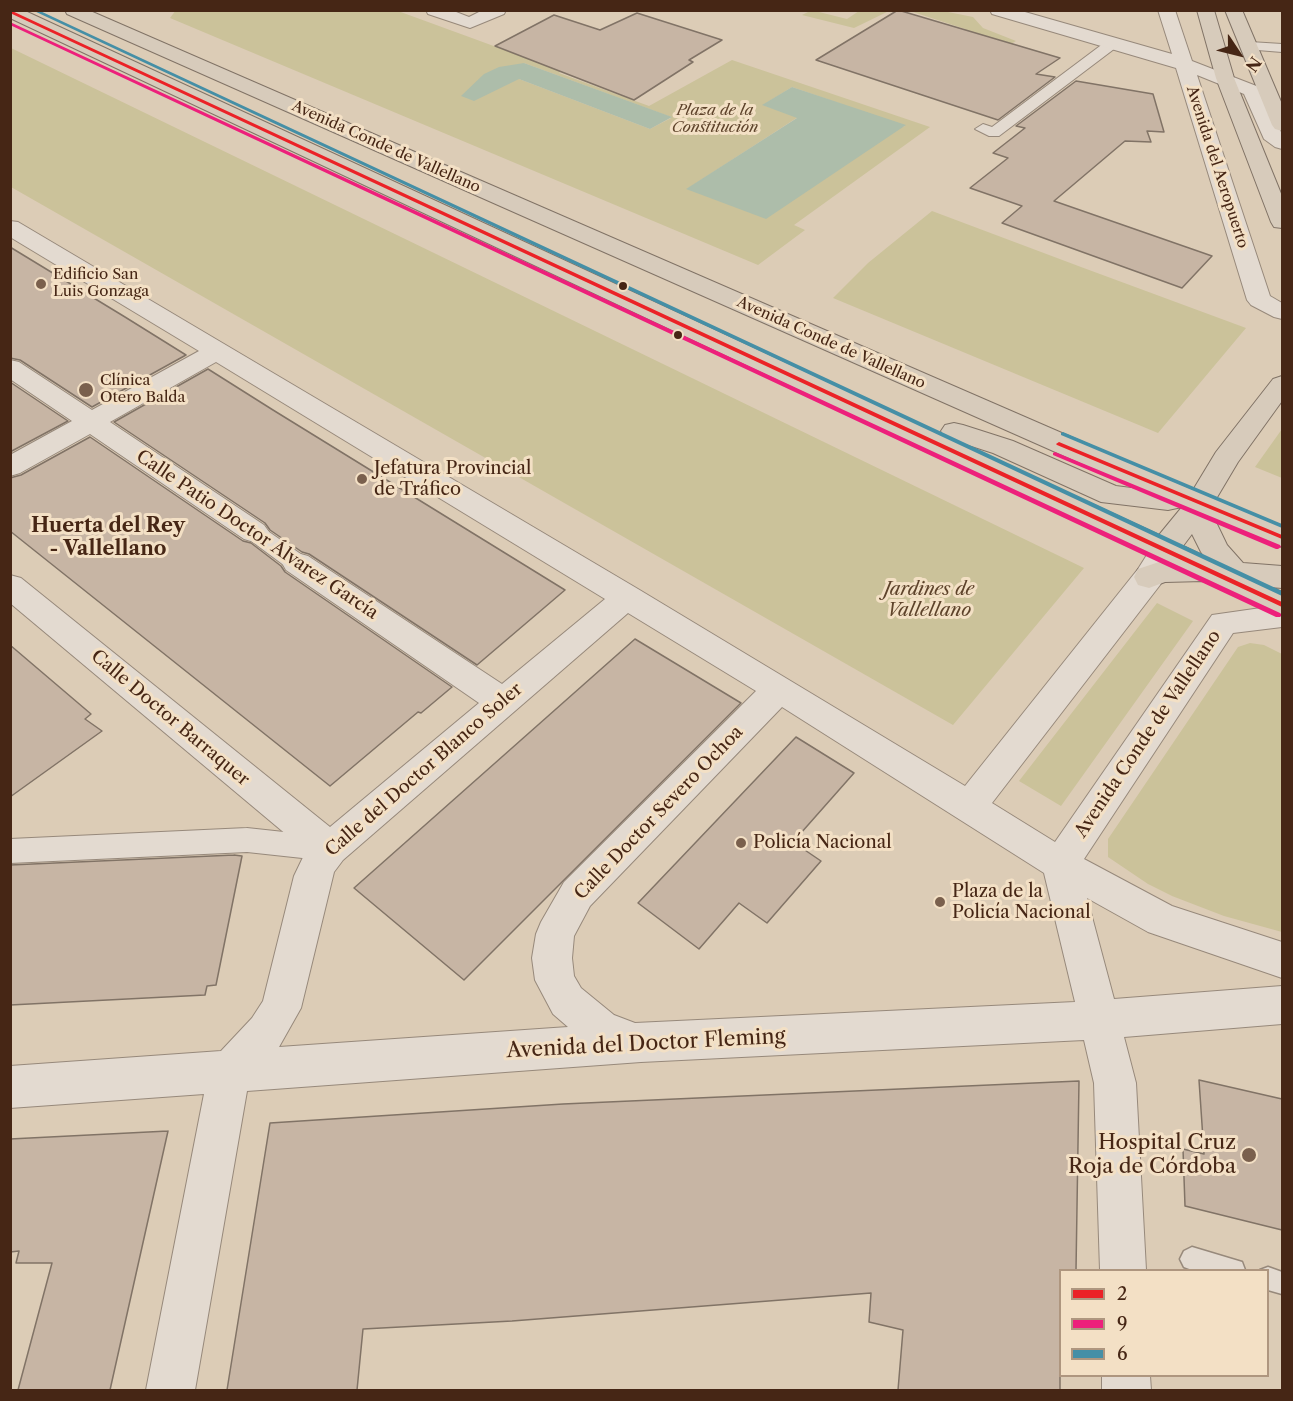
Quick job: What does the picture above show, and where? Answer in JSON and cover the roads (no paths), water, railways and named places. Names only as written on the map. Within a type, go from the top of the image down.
[{"type":"main road","name":"Avenida Conde de Vallellano","points":[[73,10],[1199,504]]},
{"type":"main road","name":"Avenida del Aeropuerto","points":[[1205,10],[1225,78],[1282,222]]},
{"type":"main road","points":[[1233,10],[1282,125]]},
{"type":"main road","name":"Avenida Conde de Vallellano","points":[[10,11],[796,378],[1165,549],[1231,577],[1282,604]]},
{"type":"main road","name":"Avenida Conde de Vallellano","points":[[796,378],[1003,447],[1111,495],[1199,504]]},
{"type":"main road","points":[[1165,549],[1199,504],[1227,458],[1282,384]]},
{"type":"main road","points":[[1199,504],[1234,512],[1282,518]]},
{"type":"main road","points":[[1199,504],[1282,537]]},
{"type":"main road","points":[[1199,504],[1201,525],[1231,577]]},
{"type":"main road","points":[[1149,577],[1161,572],[1231,577],[1282,577]]},
{"type":"street","points":[[434,10],[470,23],[498,10]]},
{"type":"street","points":[[998,10],[1184,64],[1252,90],[1271,135],[1282,143]]},
{"type":"street","name":"Avenida del Aeropuerto","points":[[1166,10],[1259,300],[1282,312]]},
{"type":"street","points":[[983,129],[994,132],[1113,43]]},
{"type":"street","points":[[1250,46],[1282,48]]},
{"type":"street","points":[[10,227],[779,689],[1060,864],[1161,920],[1282,960]]},
{"type":"street","points":[[10,467],[218,351]]},
{"type":"street","name":"Calle Patio Doctor Álvarez García","points":[[10,368],[503,702]]},
{"type":"street","points":[[969,807],[1149,577],[1165,549]]},
{"type":"street","name":"Calle Doctor Barraquer","points":[[10,586],[330,849]]},
{"type":"street","name":"Calle del Doctor Blanco Soler","points":[[229,1073],[266,1032],[281,1008],[313,876],[320,861],[330,849],[627,597]]},
{"type":"street","name":"Avenida Conde de Vallellano","points":[[1060,864],[1223,623],[1282,616]]},
{"type":"street","name":"Calle Doctor Severo Ochoa","points":[[640,1042],[623,1040],[601,1030],[567,1001],[555,980],[552,958],[555,934],[577,894],[779,689]]},
{"type":"street","points":[[10,851],[247,840],[330,849]]},
{"type":"street","points":[[1060,864],[1114,1083],[1123,1269]]},
{"type":"street","name":"Avenida del Doctor Fleming","points":[[10,1086],[229,1073],[640,1042],[1099,1020],[1282,1005]]},
{"type":"street","points":[[170,1390],[229,1073]]},
{"type":"lane","points":[[1192,1259],[1230,1269]]},
{"type":"place","name":"Edificio San Luis Gonzaga","points":[[41,284]]},
{"type":"place","name":"Clínica Otero Balda","points":[[86,390]]},
{"type":"place","name":"Jefatura Provincial de Tráfico","points":[[362,479]]},
{"type":"place","name":"Policía Nacional","points":[[741,843]]},
{"type":"place","name":"Plaza de la Policía Nacional","points":[[940,902]]},
{"type":"place","name":"Hospital Cruz Roja de Córdoba","points":[[1249,1155]]},
{"type":"district","name":"Huerta del Rey - Vallellano","points":[[108,538]]},
{"type":"park label","name":"Plaza de la Constitución","points":[[715,120]]},
{"type":"park label","name":"Jardines de Vallellano","points":[[929,600]]}]
